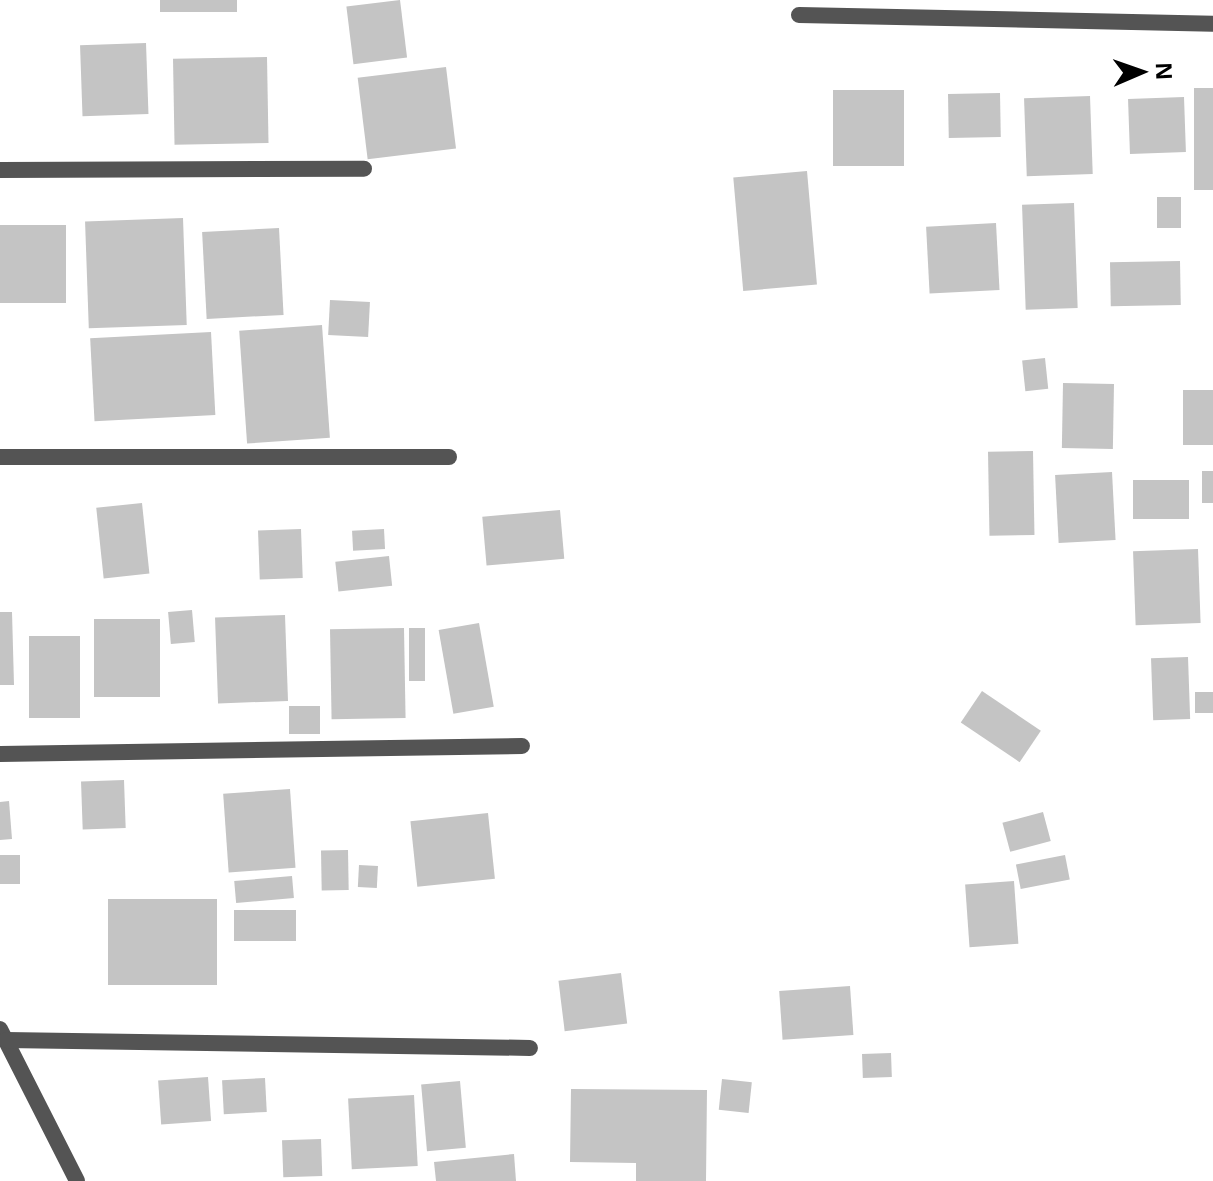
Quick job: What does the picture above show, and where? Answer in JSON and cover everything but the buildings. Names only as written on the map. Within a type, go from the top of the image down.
[{"type":"street","points":[[799,15],[1213,24]]},
{"type":"street","points":[[0,170],[364,169]]},
{"type":"street","points":[[0,457],[449,457]]},
{"type":"street","points":[[0,754],[522,746]]},
{"type":"street","points":[[77,1181],[3,1034],[530,1048]]}]
